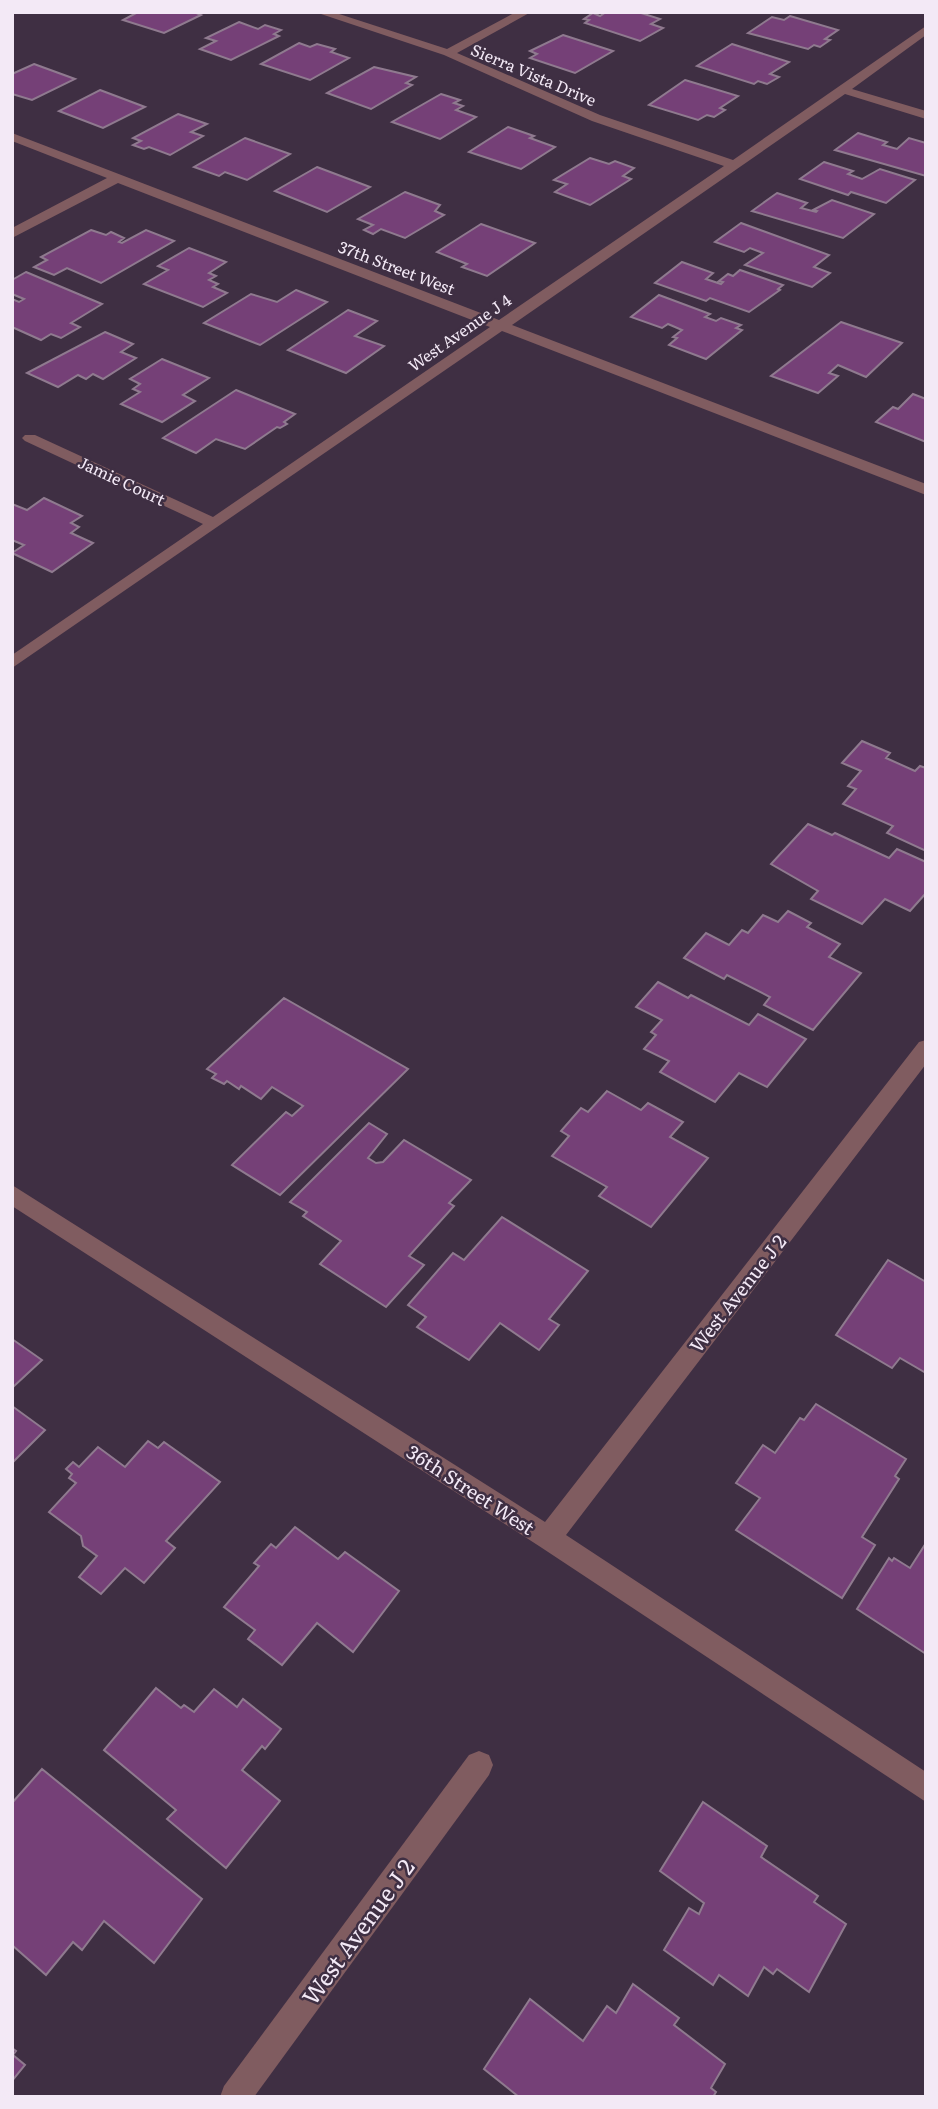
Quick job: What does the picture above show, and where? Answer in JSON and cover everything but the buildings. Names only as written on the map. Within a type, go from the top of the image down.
[{"type":"street","name":"Sierra Vista Drive","points":[[321,12],[448,53],[596,118],[734,165]]},
{"type":"street","points":[[448,53],[525,12]]},
{"type":"street","name":"West Avenue J 4","points":[[12,663],[843,90],[926,29]]},
{"type":"street","points":[[843,90],[926,115]]},
{"type":"street","name":"37th Street West","points":[[12,137],[926,490]]},
{"type":"street","points":[[12,234],[117,178]]},
{"type":"street","name":"Jamie Court","points":[[30,438],[214,523]]},
{"type":"street","name":"West Avenue J 2","points":[[548,1538],[926,1048]]},
{"type":"street","name":"36th Street West","points":[[12,1194],[548,1538],[926,1788]]},
{"type":"street","name":"West Avenue J 2","points":[[234,2097],[479,1766]]}]
